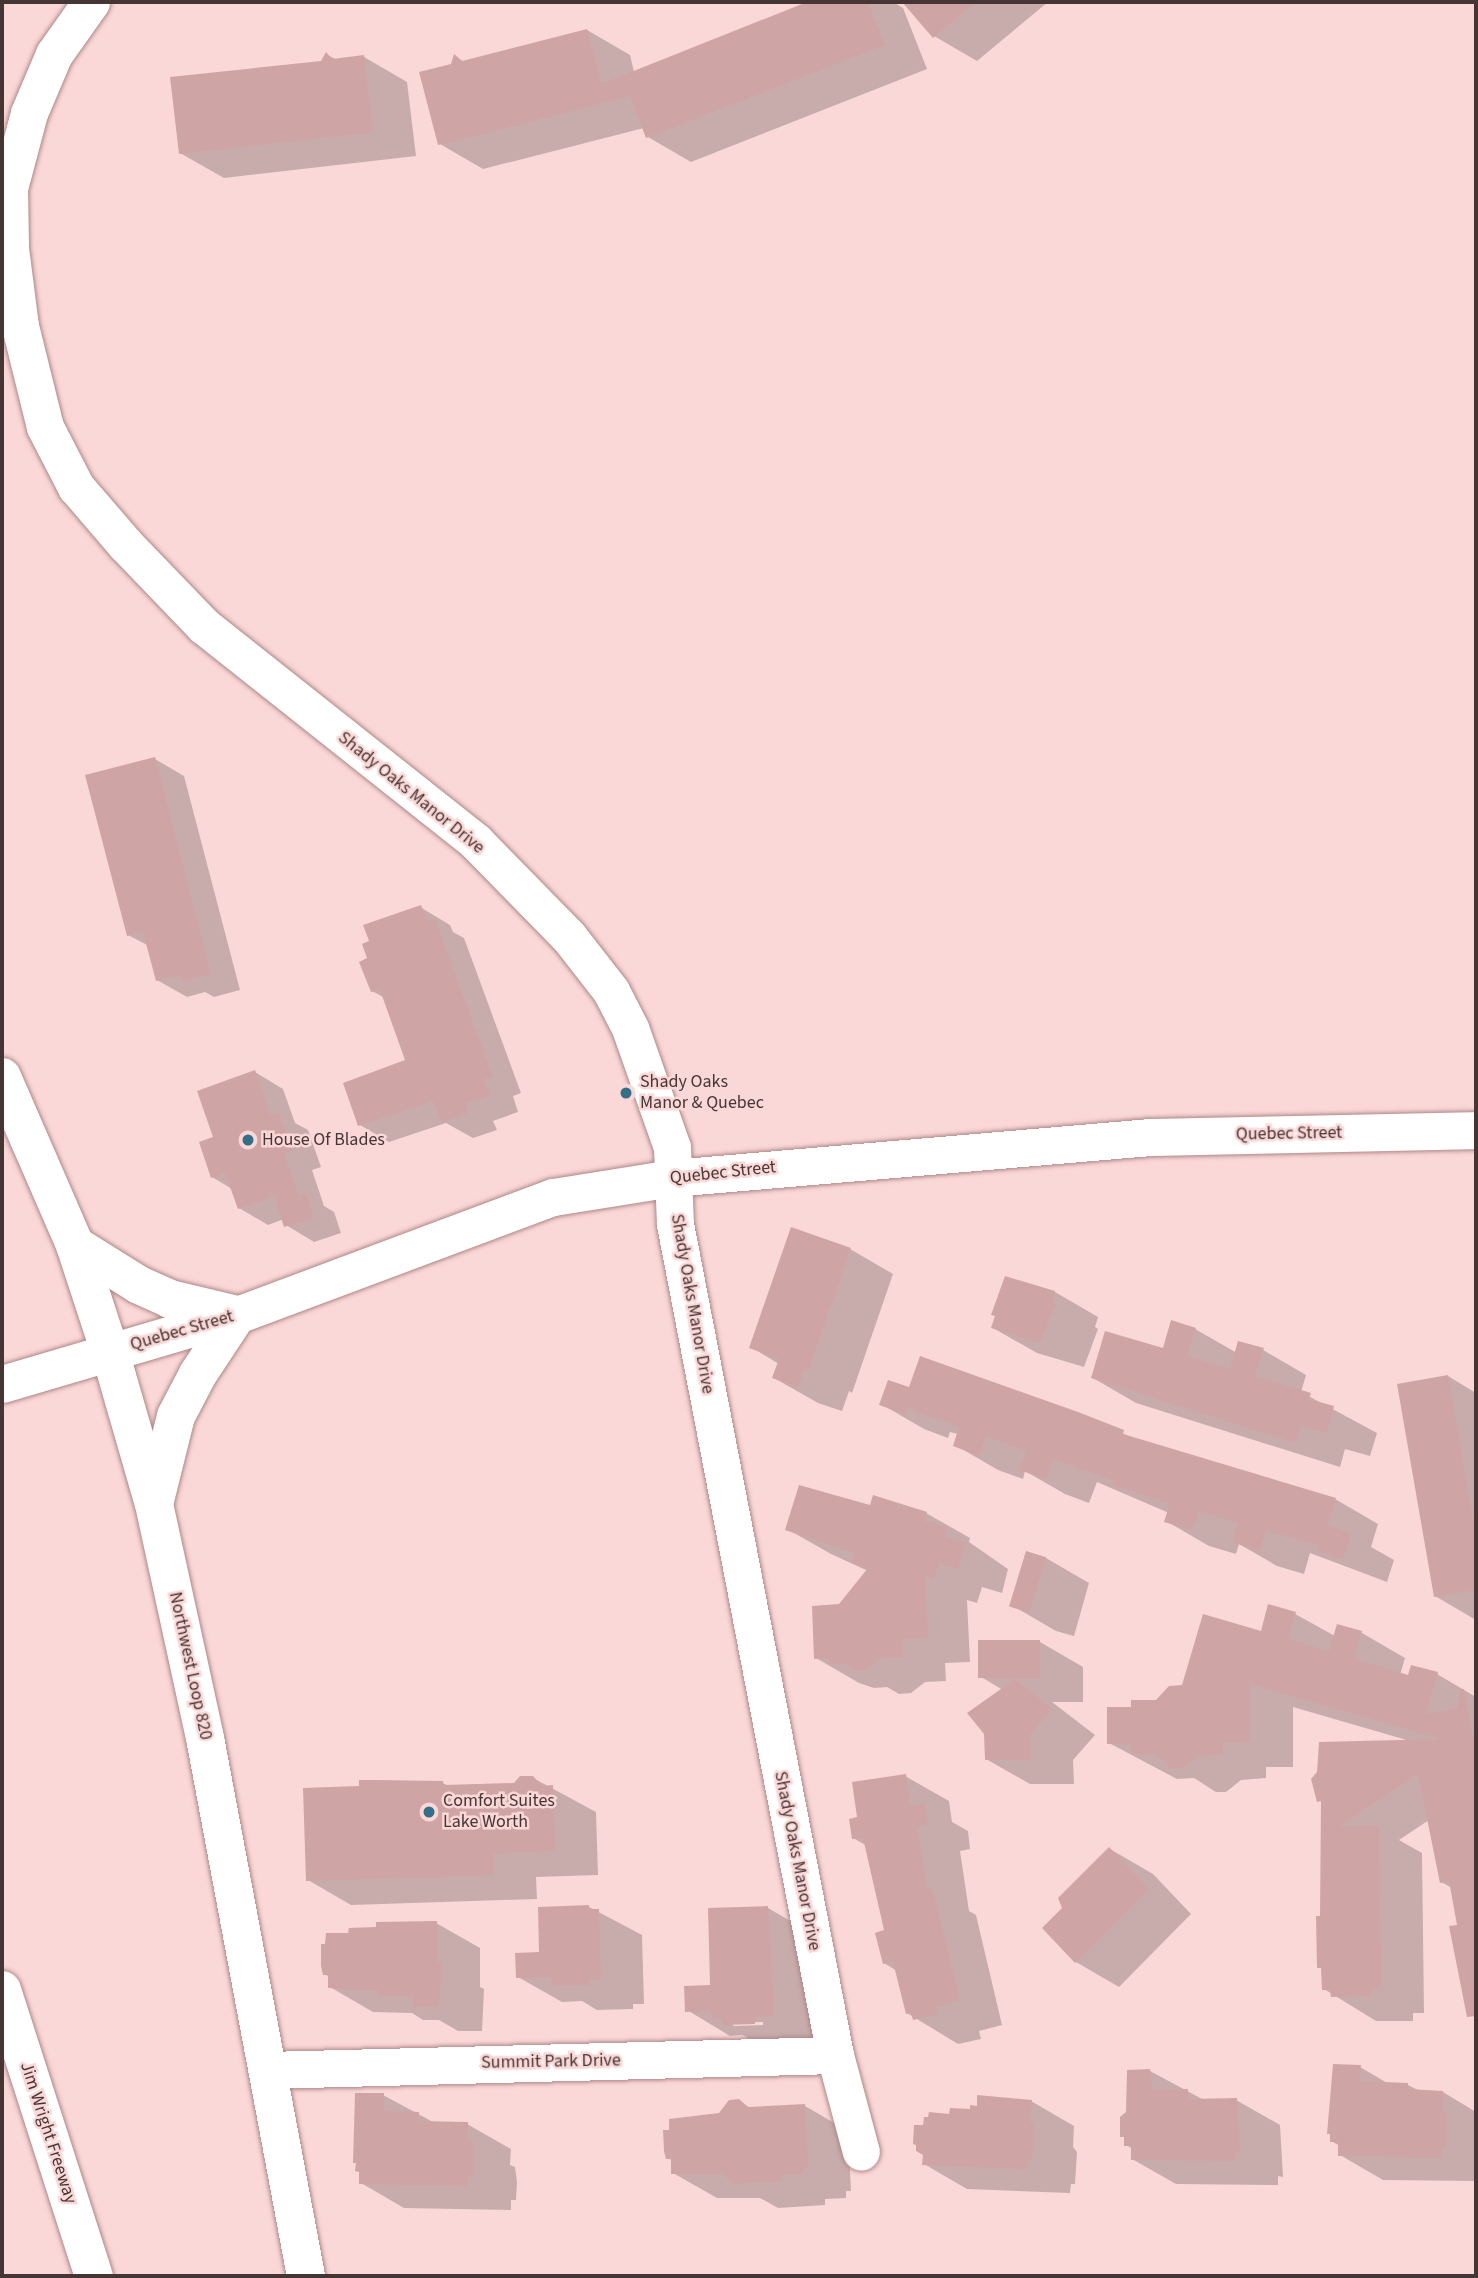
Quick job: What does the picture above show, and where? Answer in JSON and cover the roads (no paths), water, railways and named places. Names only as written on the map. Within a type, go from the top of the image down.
[{"type":"main road","name":"Northwest Loop 820","points":[[2,1077],[75,1245],[155,1504],[205,1738],[306,2276]]},
{"type":"main road","points":[[75,1245],[139,1285],[170,1299],[237,1315],[198,1374],[176,1416],[155,1504]]},
{"type":"main road","name":"Jim Wright Freeway","points":[[2,1990],[94,2276]]},
{"type":"street","name":"Shady Oaks Manor Drive","points":[[91,2],[54,54],[29,113],[9,188],[10,248],[20,326],[45,427],[76,487],[125,544],[204,626],[475,841],[569,937],[611,991],[629,1028],[672,1147],[675,1224],[835,2055],[861,2152]]},
{"type":"street","name":"Quebec Street","points":[[2,1384],[237,1315],[553,1197],[672,1178],[1148,1137],[1476,1130]]},
{"type":"street","name":"Summit Park Drive","points":[[267,2070],[835,2055]]},
{"type":"place","name":"Shady Oaks Manor & Quebec","points":[[626,1093]]},
{"type":"place","name":"House Of Blades","points":[[248,1140]]},
{"type":"place","name":"Comfort Suites Lake Worth","points":[[429,1812]]}]
